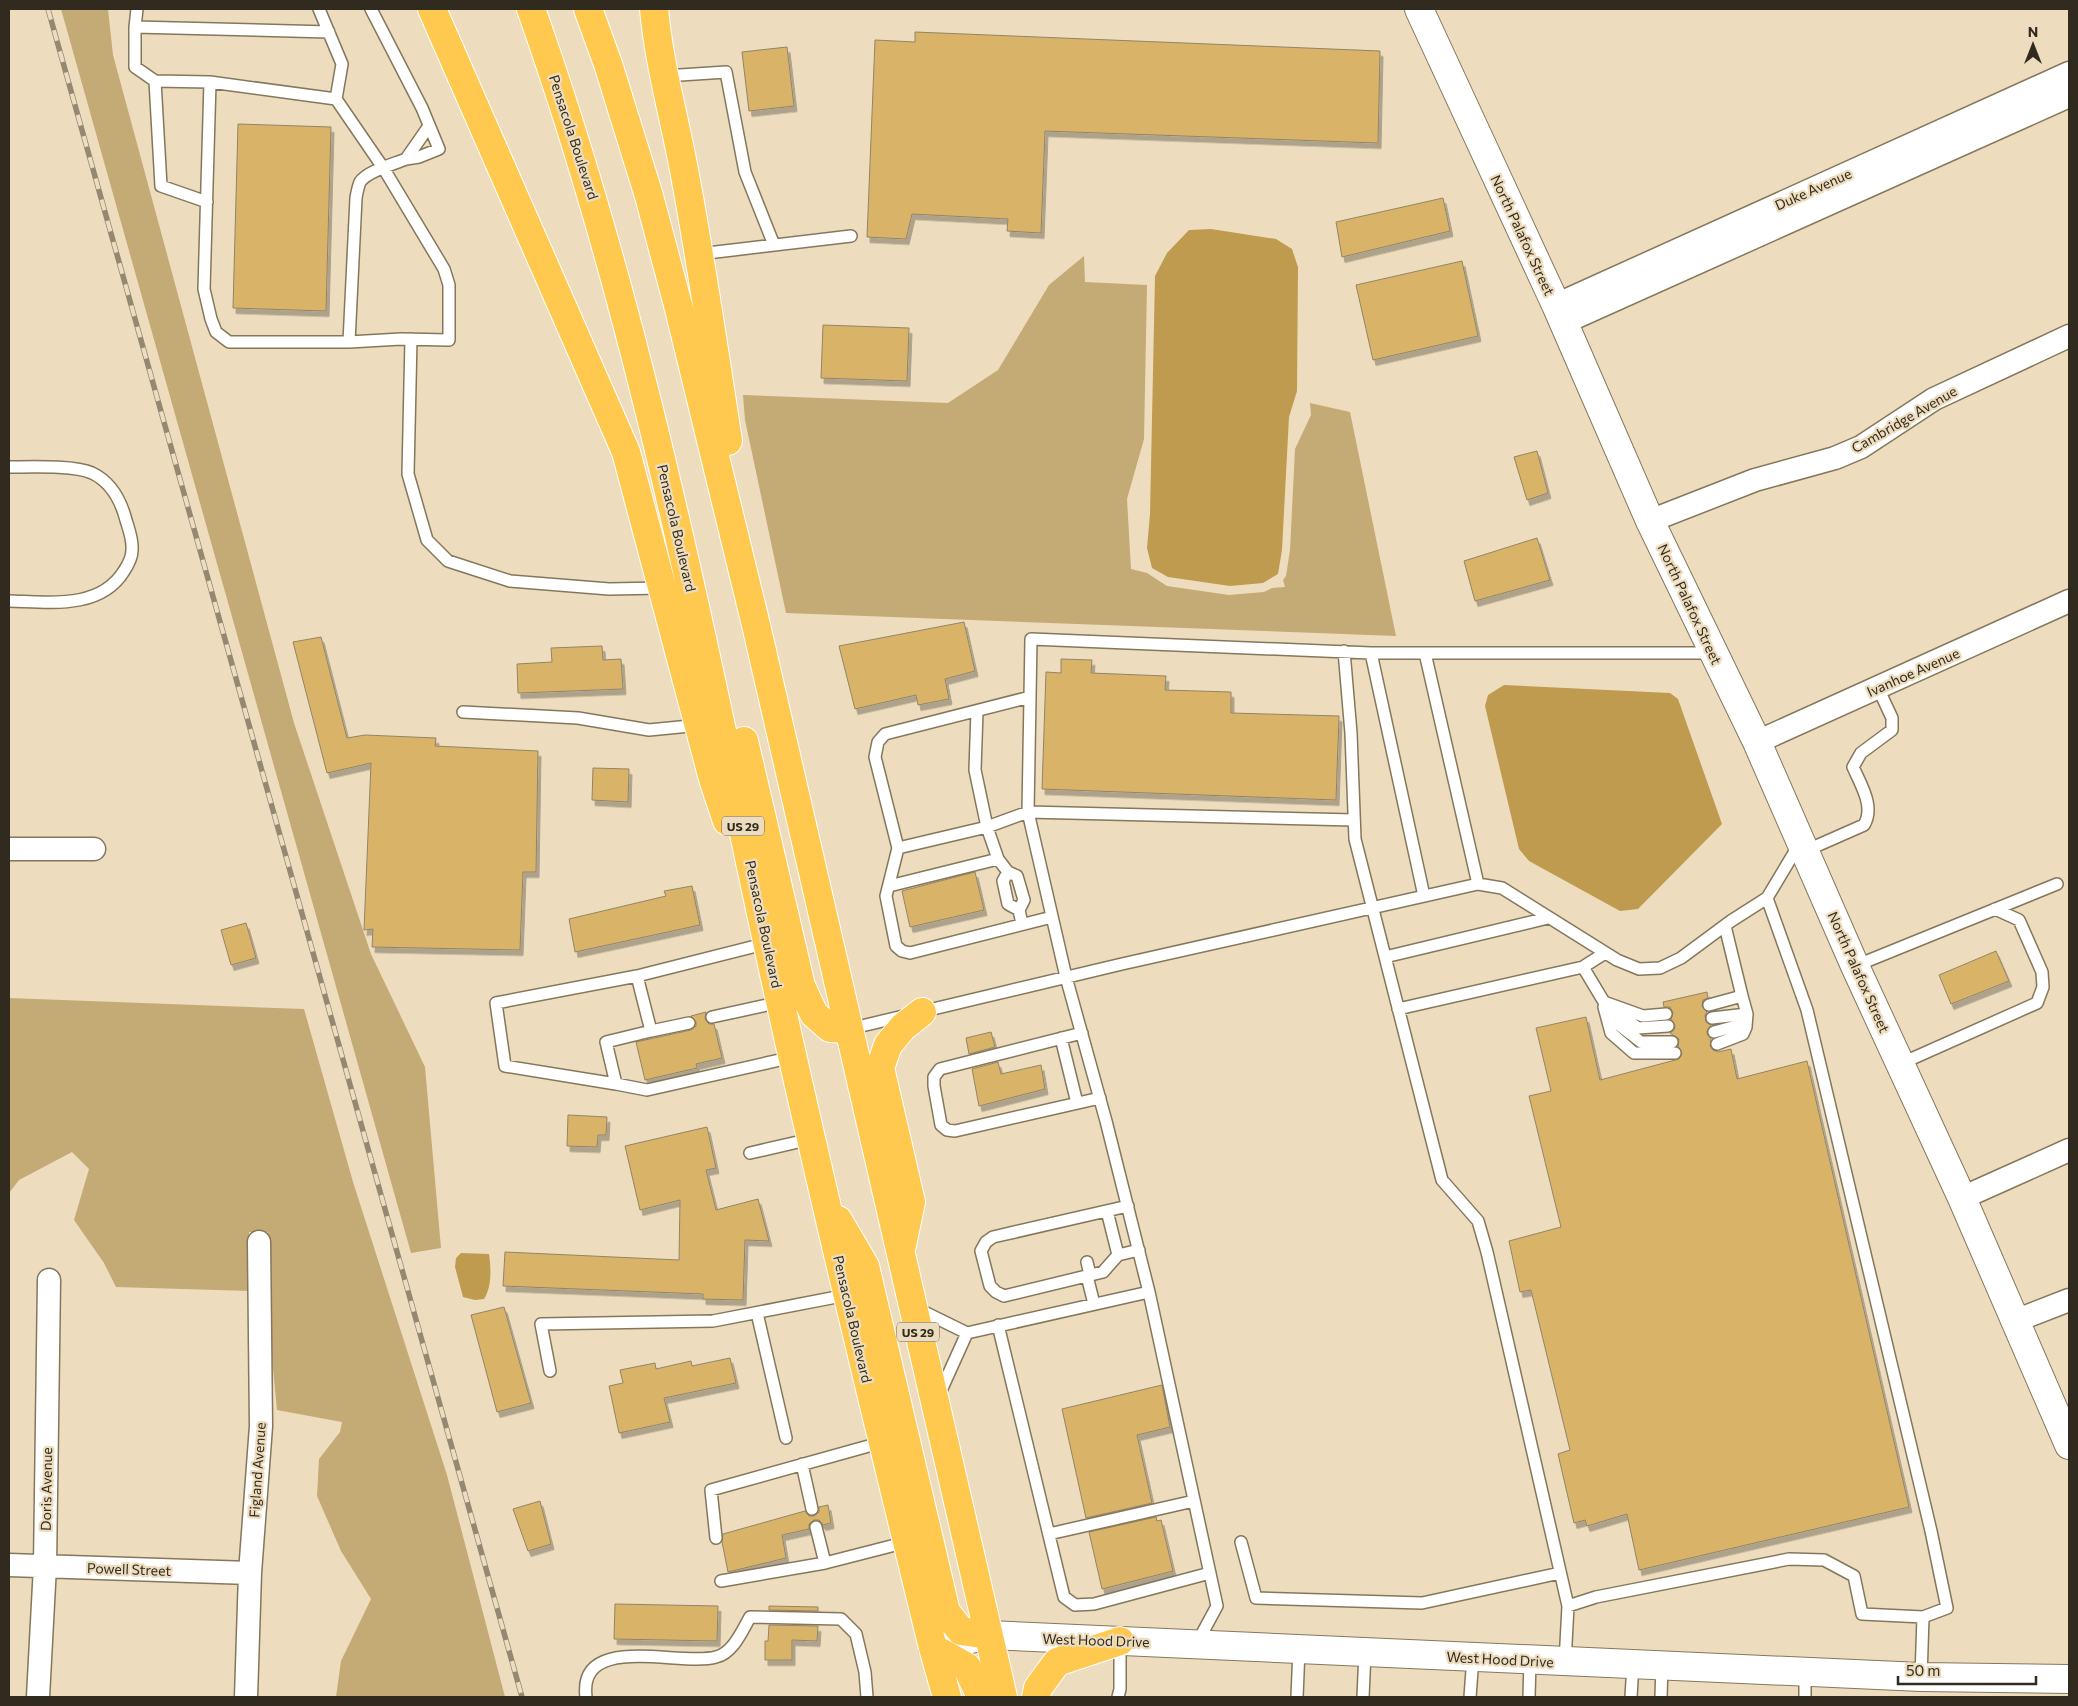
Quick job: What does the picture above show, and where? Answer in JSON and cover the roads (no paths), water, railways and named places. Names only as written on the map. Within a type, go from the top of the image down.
[{"type":"highway","points":[[432,9],[626,452],[663,588],[710,724]]},
{"type":"highway","name":"Pensacola Boulevard","points":[[532,9],[594,201],[629,328],[713,687],[710,724],[768,943],[847,1295],[933,1648],[947,1697]]},
{"type":"highway","name":"US 29","points":[[588,9],[608,64],[654,215],[680,309],[756,625],[1003,1697]]},
{"type":"highway","points":[[654,12],[663,76],[681,151],[700,254],[756,625]]},
{"type":"highway","points":[[713,687],[744,741],[801,986],[814,1014],[830,1028],[848,1029]]},
{"type":"highway","points":[[900,1253],[911,1202],[880,1068],[888,1044],[903,1027],[922,1012]]},
{"type":"highway","points":[[825,1198],[865,1266],[946,1612],[961,1631],[988,1635]]},
{"type":"highway","points":[[1036,1697],[1038,1688],[1057,1662],[1120,1641]]},
{"type":"highway","points":[[933,1648],[967,1667],[981,1697]]},
{"type":"main road","name":"North Palafox Street","points":[[1419,9],[1560,314],[1650,521],[1757,742],[1855,966],[1962,1198],[2069,1444]]},
{"type":"main road","name":"West Hood Drive","points":[[933,1648],[988,1635],[1633,1664],[1805,1684],[1921,1677],[2069,1679]]},
{"type":"street","name":"Duke Avenue","points":[[1560,314],[2069,72]]},
{"type":"street","name":"Duke Avenue","points":[[1560,314],[2069,96]]},
{"type":"street","name":"Cambridge Avenue","points":[[1650,521],[1755,480],[1835,458],[1861,447],[1934,399],[2069,336]]},
{"type":"street","name":"Ivanhoe Avenue","points":[[1757,742],[2069,602]]},
{"type":"street","points":[[9,849],[94,849]]},
{"type":"street","points":[[1962,1198],[2069,1150]]},
{"type":"street","name":"Figland Avenue","points":[[246,1697],[250,1573],[261,1426],[259,1242]]},
{"type":"street","name":"Doris Avenue","points":[[38,1697],[45,1566],[49,1280]]},
{"type":"street","points":[[2015,1321],[2069,1300]]},
{"type":"street","name":"Powell Street","points":[[9,1565],[250,1573]]},
{"type":"lane","points":[[137,9],[135,67],[156,81],[210,82],[336,99]]},
{"type":"lane","points":[[210,82],[204,289],[210,319],[216,332],[230,342],[449,340],[449,285],[444,269],[384,169],[336,99],[342,64],[319,9]]},
{"type":"lane","points":[[349,342],[356,198],[359,184],[369,174],[406,159],[419,158],[439,149],[422,108],[371,9]]},
{"type":"lane","points":[[136,27],[329,32]]},
{"type":"lane","points":[[663,76],[726,72],[745,172],[774,245]]},
{"type":"lane","points":[[156,81],[161,186],[207,202]]},
{"type":"lane","points":[[406,159],[429,126]]},
{"type":"lane","points":[[700,254],[851,236]]},
{"type":"lane","points":[[411,339],[408,474],[427,540],[448,561],[510,581],[609,589],[663,588]]},
{"type":"lane","points":[[9,467],[82,469],[102,478],[119,500],[130,534],[132,551],[128,564],[120,578],[105,590],[87,599],[68,602],[9,601]]},
{"type":"lane","points":[[1197,1644],[1217,1606],[1149,1292],[1100,1098],[1066,977],[1028,812],[1031,639],[1371,653],[1713,653]]},
{"type":"lane","points":[[1344,651],[1351,733],[1355,839],[1442,1180],[1478,1221],[1487,1252],[1568,1606],[1565,1662]]},
{"type":"lane","points":[[1371,653],[1424,896]]},
{"type":"lane","points":[[1425,653],[1478,884]]},
{"type":"lane","points":[[848,1029],[1066,977],[1478,884],[1502,888],[1606,953],[1639,969],[1660,968],[1681,958],[1767,898],[1803,846],[1864,825],[1869,817],[1867,800],[1853,767],[1861,753],[1892,730],[1892,718],[1878,688]]},
{"type":"lane","points":[[1030,697],[885,734],[878,742],[876,757],[898,848],[887,891],[896,946],[902,951],[910,953],[1052,917]]},
{"type":"lane","points":[[977,711],[974,770],[987,827],[998,859],[1008,872],[1018,876],[1024,900],[1019,910],[1022,924]]},
{"type":"lane","points":[[463,712],[578,718],[649,730],[710,724]]},
{"type":"lane","points":[[898,848],[987,827],[1028,812],[1354,820]]},
{"type":"lane","points":[[887,891],[998,859]]},
{"type":"lane","points":[[1855,966],[2057,884]]},
{"type":"lane","points":[[1568,1606],[1596,1597],[1789,1559],[1824,1560],[1854,1576],[1862,1614],[1923,1617],[1947,1608],[1931,1530],[1807,1010],[1767,898]]},
{"type":"lane","points":[[1900,1064],[2037,1003],[2043,987],[2042,972],[2019,920],[1994,910]]},
{"type":"lane","points":[[1385,957],[1548,918]]},
{"type":"lane","points":[[1725,926],[1748,1014]]},
{"type":"lane","points":[[768,943],[637,976],[496,1003],[505,1066],[646,1090],[793,1057]]},
{"type":"lane","points":[[1398,1009],[1583,967],[1606,953]]},
{"type":"lane","points":[[1583,967],[1619,1025],[1641,1042],[1673,1047]]},
{"type":"lane","points":[[637,976],[651,1032]]},
{"type":"lane","points":[[1709,1005],[1742,996]]},
{"type":"lane","points":[[712,1017],[781,1002]]},
{"type":"lane","points":[[1604,1002],[1643,1016],[1666,1014]]},
{"type":"lane","points":[[1604,1002],[1638,1028],[1668,1026]]},
{"type":"lane","points":[[1712,1018],[1748,1014]]},
{"type":"lane","points":[[1715,1038],[1736,1026],[1748,1014]]},
{"type":"lane","points":[[616,1084],[606,1042],[690,1023]]},
{"type":"lane","points":[[1082,1033],[940,1069],[934,1076],[934,1086],[941,1125],[947,1130],[955,1131],[1100,1098]]},
{"type":"lane","points":[[1061,1038],[1077,1103]]},
{"type":"lane","points":[[750,1153],[811,1139]]},
{"type":"lane","points":[[1128,1206],[1107,1211],[1077,1222],[1018,1236],[993,1237],[986,1242],[981,1251],[990,1286],[1004,1296],[1051,1284],[1070,1274],[1089,1275],[1103,1272],[1118,1255],[1139,1250]]},
{"type":"lane","points":[[1107,1211],[1118,1255]]},
{"type":"lane","points":[[1087,1262],[1094,1304]]},
{"type":"lane","points":[[1048,1272],[1051,1284]]},
{"type":"lane","points":[[1028,1277],[1031,1289]]},
{"type":"lane","points":[[912,1306],[967,1333],[1149,1292]]},
{"type":"lane","points":[[550,1371],[541,1324],[713,1321],[847,1295]]},
{"type":"lane","points":[[757,1313],[786,1438]]},
{"type":"lane","points":[[998,1325],[1064,1597],[1075,1605],[1094,1604],[1210,1574]]},
{"type":"lane","points":[[935,1404],[967,1333]]},
{"type":"lane","points":[[716,1538],[711,1490],[883,1442]]},
{"type":"lane","points":[[802,1464],[812,1509]]},
{"type":"lane","points":[[1049,1534],[1194,1501]]},
{"type":"lane","points":[[816,1527],[825,1563]]},
{"type":"lane","points":[[720,1581],[825,1563],[907,1542]]},
{"type":"lane","points":[[1241,1542],[1256,1598],[1422,1603],[1560,1573]]},
{"type":"lane","points":[[586,1697],[585,1686],[590,1674],[599,1664],[613,1658],[628,1656],[717,1658],[732,1646],[750,1617],[841,1619],[856,1634],[866,1672],[867,1697]]},
{"type":"lane","points":[[1921,1677],[1923,1617]]},
{"type":"lane","points":[[1118,1697],[1120,1689],[1120,1641]]},
{"type":"lane","points":[[1297,1697],[1299,1649]]},
{"type":"lane","points":[[1363,1697],[1365,1652]]},
{"type":"lane","points":[[1470,1697],[1473,1658]]},
{"type":"lane","points":[[1529,1697],[1530,1660]]},
{"type":"lane","points":[[1631,1697],[1633,1664]]},
{"type":"lane","points":[[1661,1697],[1662,1666]]},
{"type":"railway","points":[[48,9],[522,1697]]}]
